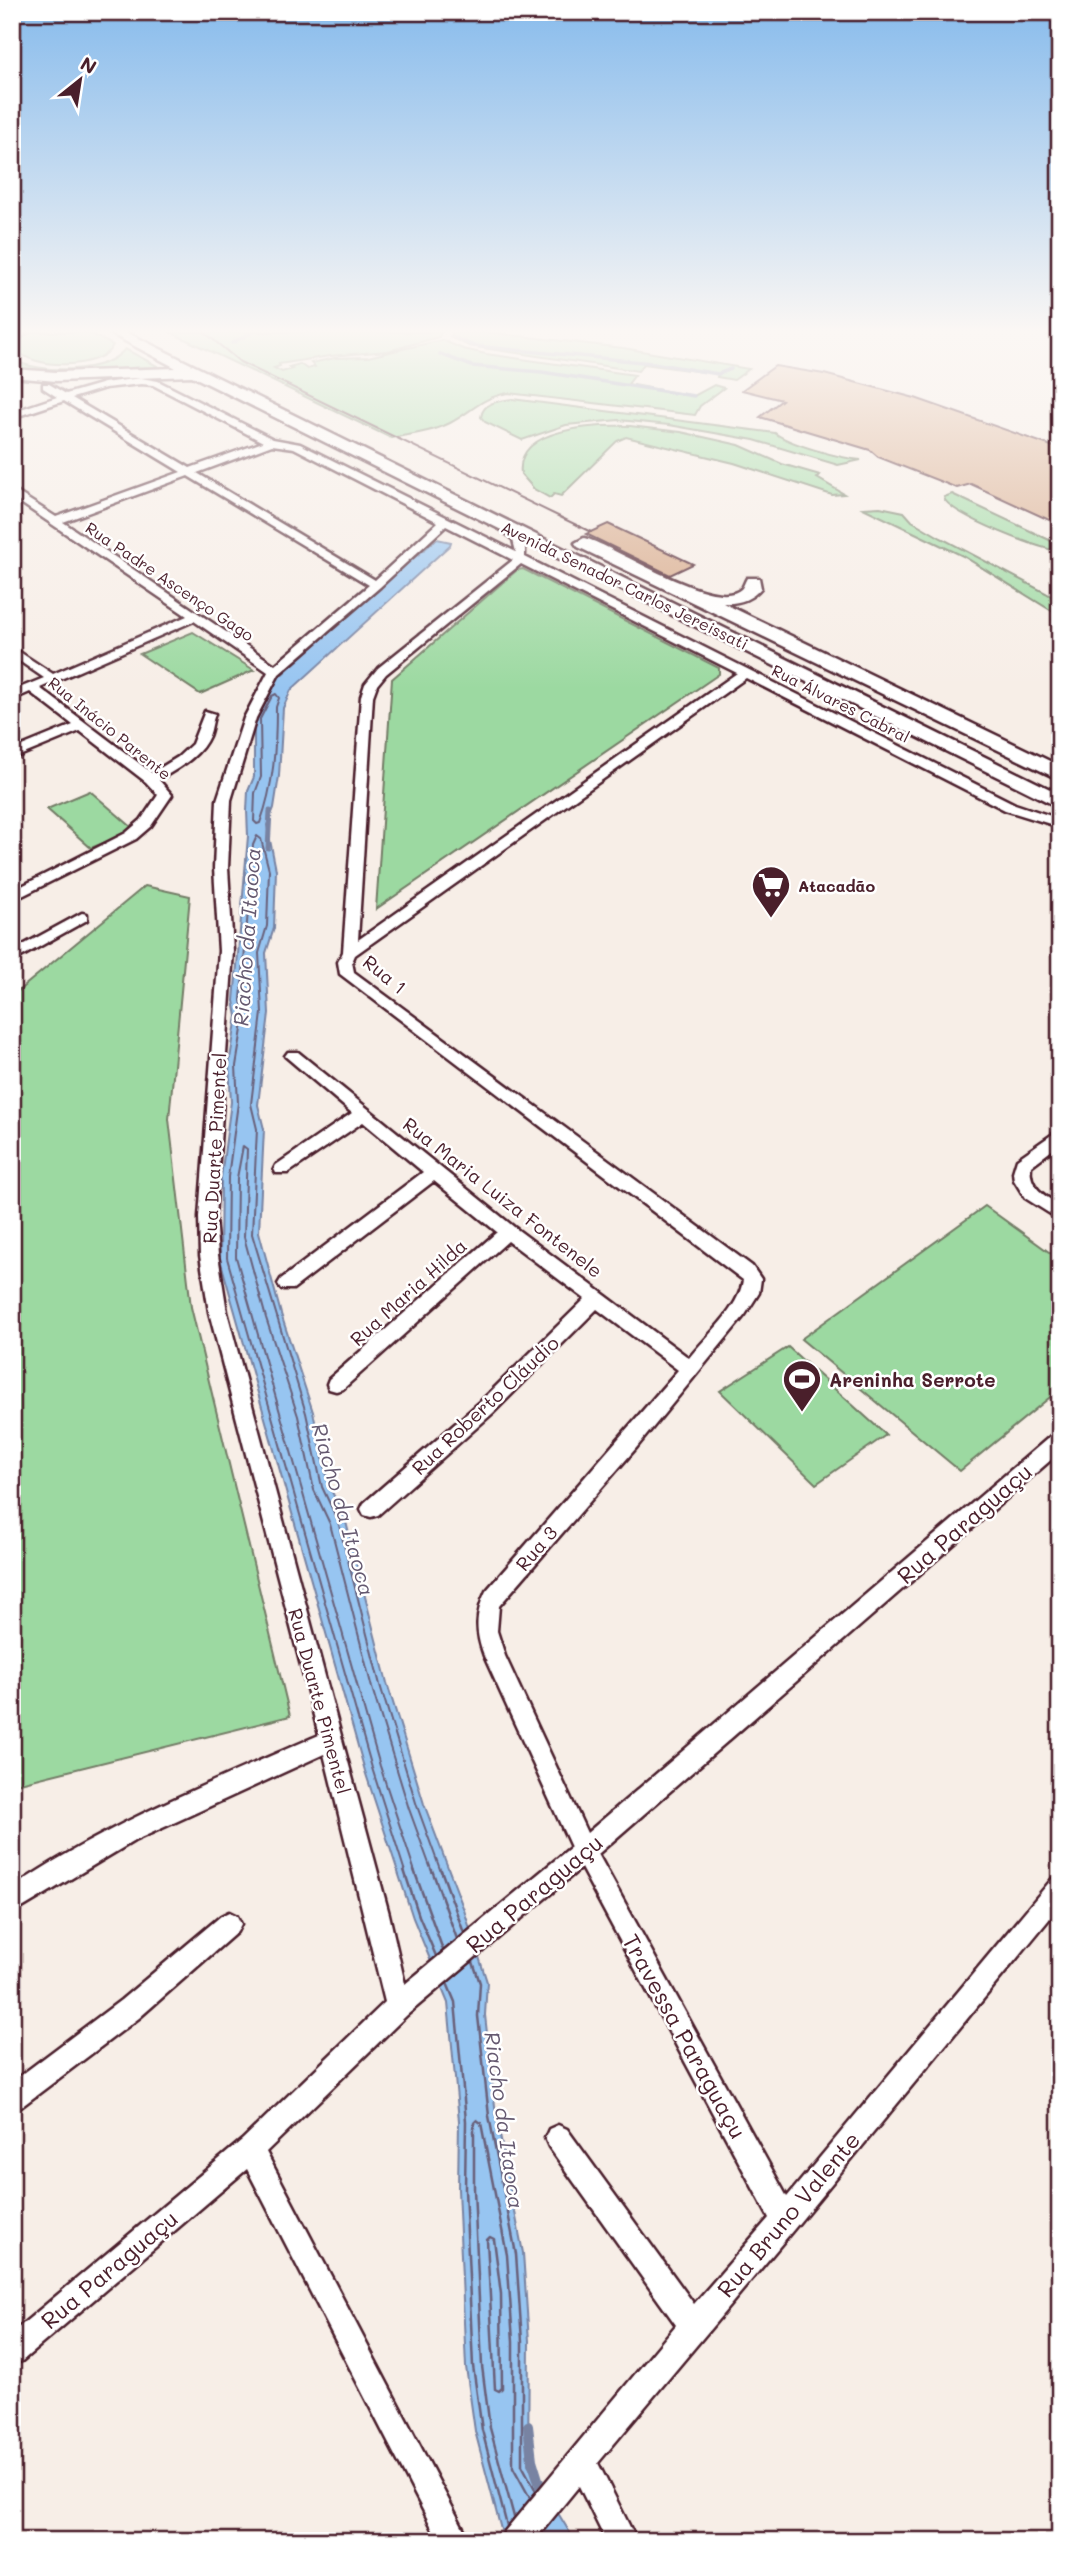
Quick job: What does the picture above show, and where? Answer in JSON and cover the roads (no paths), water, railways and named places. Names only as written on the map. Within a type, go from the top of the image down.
[{"type":"main road","name":"Avenida Senador Carlos Jereissati","points":[[364,451],[497,521],[1060,802]]},
{"type":"main road","name":"Avenida Senador Carlos Jereissati","points":[[569,536],[1060,774]]},
{"type":"main road","points":[[681,590],[733,598],[750,591],[753,582]]},
{"type":"street","points":[[152,451],[376,585]]},
{"type":"street","points":[[56,521],[245,451]]},
{"type":"street","name":"Rua Álvares Cabral","points":[[307,451],[1010,807],[1060,823]]},
{"type":"street","name":"Rua Padre Ascenço Gago","points":[[12,492],[275,671]]},
{"type":"street","points":[[497,521],[521,542],[523,550],[519,560]]},
{"type":"street","name":"Rua Duarte Pimentel","points":[[407,1999],[377,1914],[218,1312],[209,1255],[207,1217],[226,951],[221,868],[224,800],[250,718],[267,681],[275,671],[376,585],[444,522]]},
{"type":"street","name":"Rua 1","points":[[519,560],[382,671],[371,684],[367,696],[349,952],[345,959],[347,974],[746,1271],[753,1284]]},
{"type":"street","points":[[12,696],[194,618]]},
{"type":"street","name":"Rua Inácio Parente","points":[[12,650],[52,679]]},
{"type":"street","points":[[349,952],[744,674]]},
{"type":"street","name":"Rua Inácio Parente","points":[[13,896],[131,836],[146,823],[165,795],[151,779],[32,688]]},
{"type":"street","points":[[151,779],[182,760],[196,746],[205,730],[209,714]]},
{"type":"street","points":[[12,755],[81,726]]},
{"type":"street","name":"Rua Álvares Cabral","points":[[1034,816],[1060,829]]},
{"type":"street","points":[[12,957],[82,917]]},
{"type":"street","name":"Rua Maria Luiza Fontenele","points":[[293,1056],[433,1173],[689,1368]]},
{"type":"street","points":[[282,1169],[364,1113]]},
{"type":"street","points":[[1060,1135],[1023,1163],[1021,1179],[1025,1186],[1060,1213]]},
{"type":"street","points":[[287,1284],[433,1173]]},
{"type":"street","name":"Rua Maria Hilda","points":[[336,1384],[508,1232]]},
{"type":"street","name":"Rua 3","points":[[584,1852],[488,1642],[487,1607],[738,1310],[753,1284]]},
{"type":"street","name":"Rua Roberto Cláudio","points":[[371,1509],[486,1408],[597,1298]]},
{"type":"street","name":"Rua Paraguaçu","points":[[12,2351],[251,2149],[407,1999],[584,1852],[1060,1440]]},
{"type":"street","points":[[12,1902],[55,1871],[157,1818],[330,1741]]},
{"type":"street","name":"Travessa Paraguaçu","points":[[584,1852],[785,2220]]},
{"type":"street","name":"Rua Bruno Valente","points":[[515,2541],[1057,1894]]},
{"type":"street","points":[[12,2098],[130,2009],[229,1924]]},
{"type":"street","points":[[558,2138],[693,2326]]},
{"type":"street","points":[[251,2149],[455,2541]]},
{"type":"street","points":[[575,2468],[622,2541]]},
{"type":"water","points":[[437,539],[451,542],[450,545],[291,690],[283,708],[279,776],[274,808],[267,825],[276,870],[274,928],[266,953],[269,1013],[258,1105],[264,1129],[259,1232],[281,1314],[313,1412],[329,1486],[345,1518],[387,1683],[424,1804],[464,1910],[487,1982],[485,2015],[496,2115],[523,2253],[529,2341],[528,2464],[575,2541],[504,2541],[475,2431],[466,2367],[458,2189],[459,2121],[448,2003],[413,1918],[365,1771],[220,1259],[221,1177],[231,1102],[229,1065],[237,1016],[234,1001],[248,836],[248,791],[254,777],[254,724],[250,720],[278,678]]},
{"type":"waterway","name":"Riacho da Itaoca","points":[[268,848],[270,811]]},
{"type":"waterway","name":"Riacho da Itaoca","points":[[528,2426],[532,2460],[541,2489]]},
{"type":"tram line","points":[[424,451],[591,532]]},
{"type":"place","name":"Atacadão","points":[[771,919]]},
{"type":"place","name":"Areninha Serrote","points":[[802,1413]]}]
